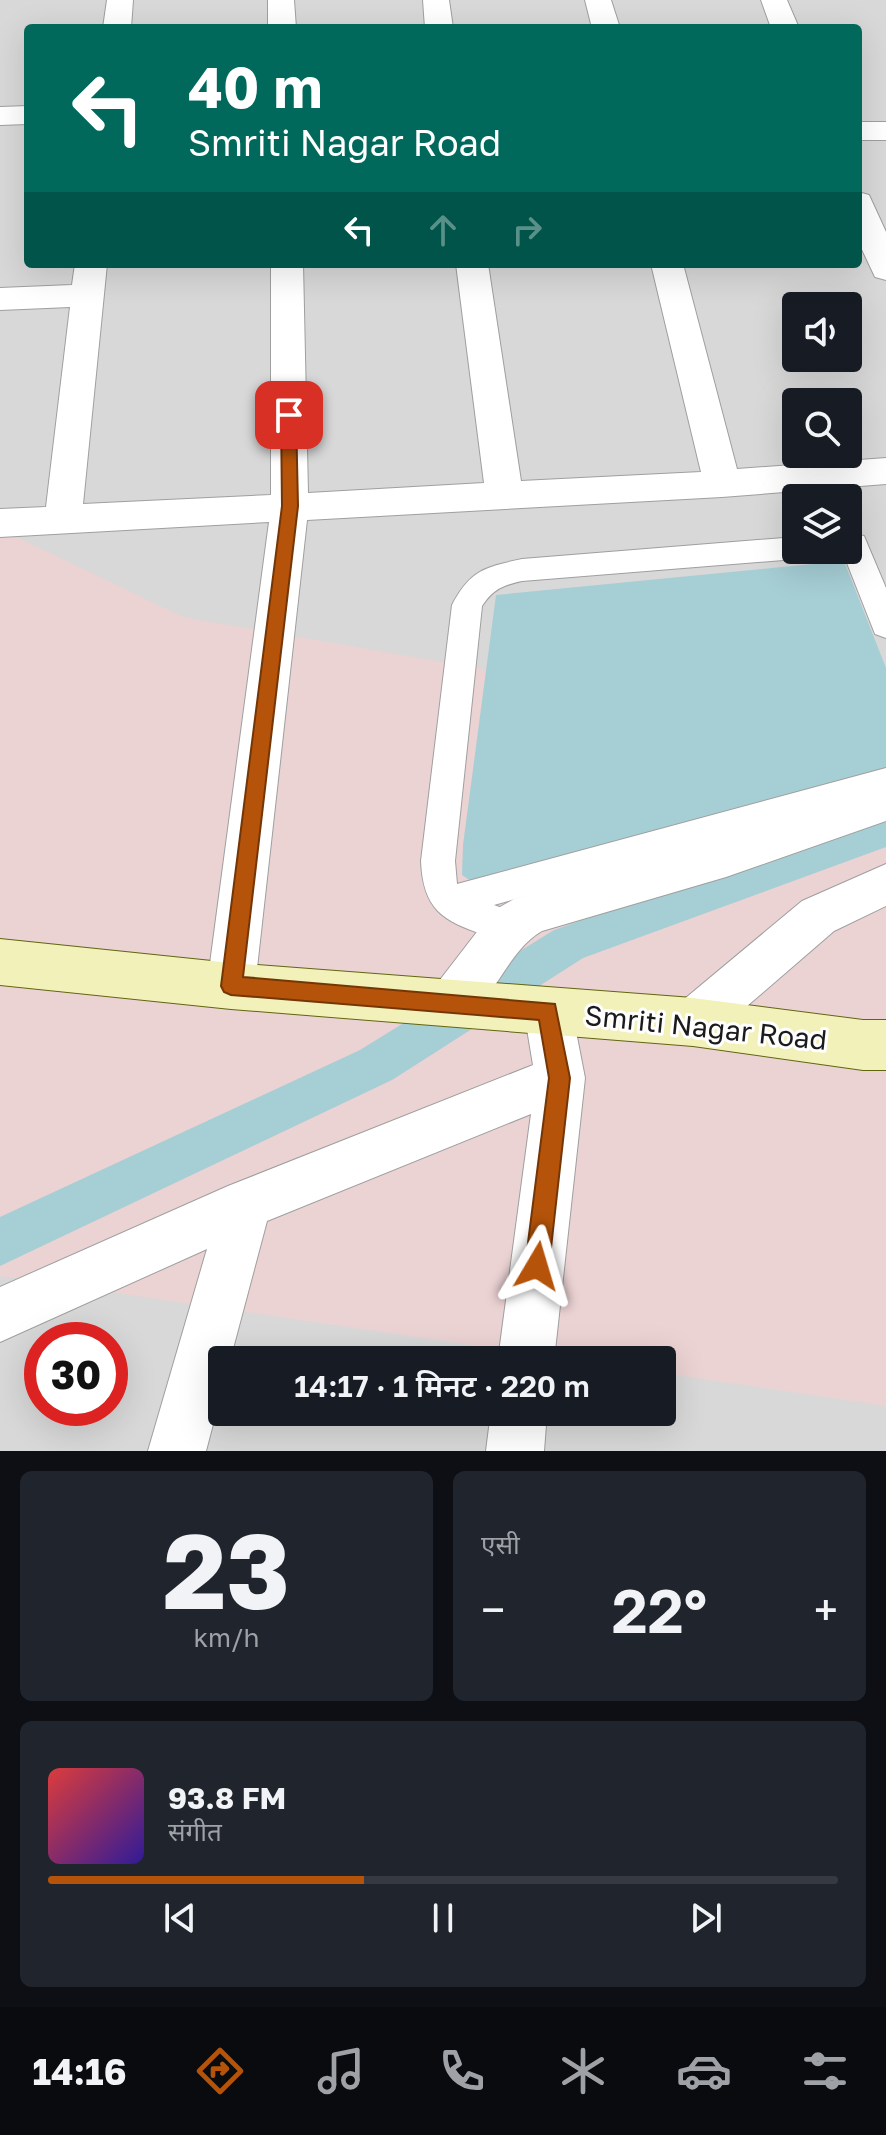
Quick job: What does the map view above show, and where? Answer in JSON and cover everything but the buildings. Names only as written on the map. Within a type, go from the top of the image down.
[{"type":"main road","name":"Smriti Nagar Road","points":[[0,962],[231,986],[693,1022],[863,1045],[886,1045]]},
{"type":"street","points":[[117,24],[120,0]]},
{"type":"street","points":[[281,0],[282,24]]},
{"type":"street","points":[[436,0],[439,24]]},
{"type":"street","points":[[598,0],[605,24]]},
{"type":"street","points":[[774,0],[783,24]]},
{"type":"street","points":[[0,116],[24,115]]},
{"type":"street","points":[[862,131],[886,131]]},
{"type":"street","points":[[862,212],[886,270]]},
{"type":"street","points":[[231,986],[290,506],[287,268]]},
{"type":"street","points":[[473,268],[504,495]]},
{"type":"street","points":[[668,268],[722,484]]},
{"type":"street","points":[[0,299],[89,280],[63,519]]},
{"type":"street","points":[[0,523],[722,484],[886,471]]},
{"type":"street","points":[[509,926],[464,911],[449,902],[440,886],[438,861],[467,605],[477,586],[493,577],[522,570],[782,549]]},
{"type":"street","points":[[862,564],[886,626]]},
{"type":"street","points":[[449,902],[886,782]]},
{"type":"street","points":[[453,1001],[509,926],[530,914],[726,857],[886,802]]},
{"type":"street","points":[[693,1022],[818,916],[886,884]]},
{"type":"street","points":[[528,1346],[560,1078],[548,1011]]},
{"type":"street","points":[[0,1315],[246,1204],[560,1078]]},
{"type":"street","points":[[177,1451],[246,1204]]},
{"type":"street","points":[[515,1451],[518,1426]]},
{"type":"shaded area","points":[[0,0],[886,0],[886,1451],[0,1451]]},
{"type":"shaded area","points":[[0,529],[183,617],[886,739],[886,1406],[676,1375],[676,1346],[478,1346],[0,1276]]},
{"type":"water","points":[[813,564],[845,564],[886,668],[886,769],[471,881],[462,875],[463,845],[496,595]]},
{"type":"waterway","points":[[0,1242],[376,1065],[569,944],[886,830]]},
{"type":"route","points":[[289,415],[290,506],[231,986],[311,990],[394,1000],[453,1001],[548,1011],[560,1078],[537,1266]]}]
